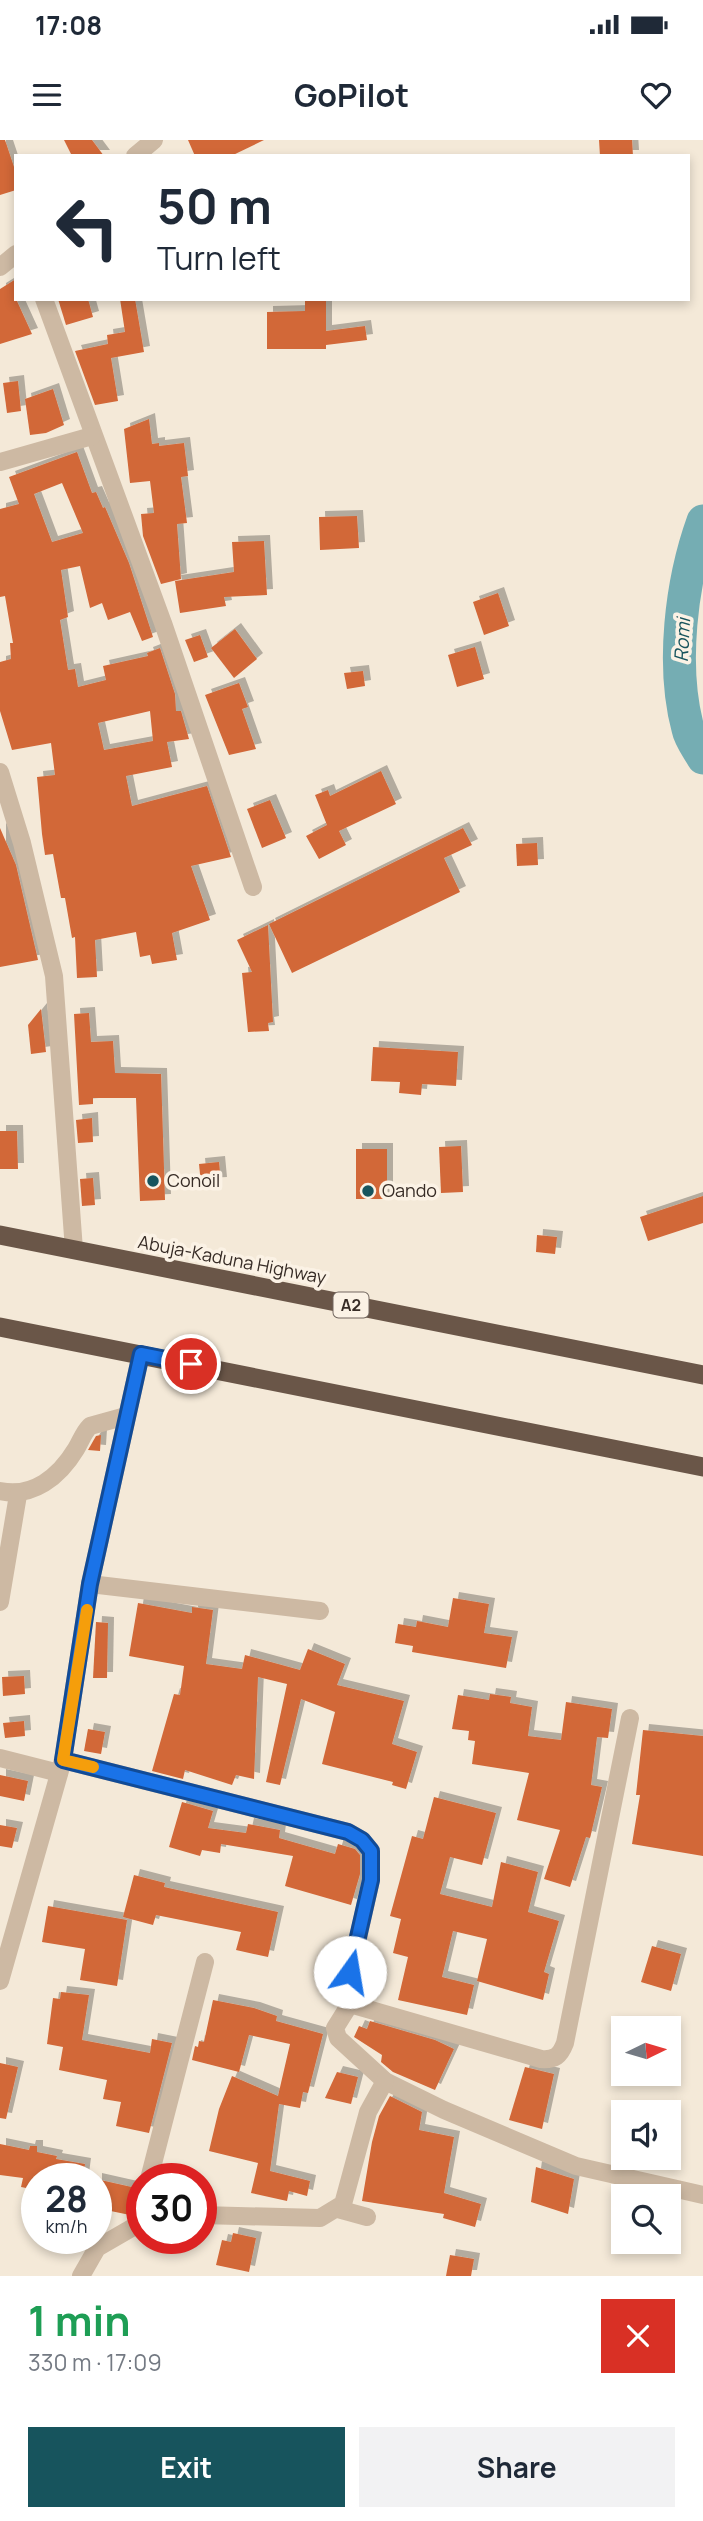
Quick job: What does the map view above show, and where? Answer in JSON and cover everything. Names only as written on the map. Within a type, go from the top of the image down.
[{"type":"highway","name":"Abuja-Kaduna Highway","points":[[0,1235],[703,1375]]},
{"type":"highway","points":[[0,1327],[698,1466]]},
{"type":"street","points":[[137,154],[154,140]]},
{"type":"street","points":[[0,267],[14,256]]},
{"type":"street","points":[[45,301],[92,436],[163,623],[253,887]]},
{"type":"street","points":[[0,462],[92,436]]},
{"type":"street","points":[[0,772],[22,844],[54,976],[74,1250]]},
{"type":"street","points":[[0,1981],[61,1766],[90,1584],[141,1354]]},
{"type":"street","points":[[0,1491],[18,1495],[36,1489],[52,1477],[90,1426],[126,1416]]},
{"type":"street","points":[[0,1602],[18,1495]]},
{"type":"street","points":[[90,1584],[320,1611]]},
{"type":"street","points":[[0,1758],[61,1766],[348,1832],[362,1840],[371,1851],[371,1880],[345,1996],[351,2004],[552,2060],[561,2054],[630,1718]]},
{"type":"street","points":[[153,2163],[205,1962]]},
{"type":"street","points":[[351,2004],[335,2028],[338,2038],[385,2081],[444,2110],[576,2166],[703,2194]]},
{"type":"street","points":[[217,2215],[320,2218],[338,2209],[343,2204],[368,2112],[385,2081]]},
{"type":"street","points":[[338,2209],[367,2217]]},
{"type":"street","points":[[81,2276],[97,2249],[126,2231]]},
{"type":"building","points":[[0,140],[5,140],[14,167],[14,191],[0,195]]},
{"type":"building","points":[[64,140],[92,140],[102,154],[71,154]]},
{"type":"building","points":[[188,140],[264,140],[235,154],[194,154]]},
{"type":"building","points":[[599,140],[632,140],[633,154],[600,154]]},
{"type":"building","points":[[14,280],[14,301],[17,301],[32,334],[0,344],[0,289]]},
{"type":"building","points":[[59,301],[89,301],[93,317],[66,325]]},
{"type":"building","points":[[120,301],[135,301],[144,352],[111,358],[118,401],[95,405],[75,351],[108,344],[107,335],[125,332]]},
{"type":"building","points":[[305,301],[326,301],[326,331],[365,326],[367,340],[326,345],[326,349],[267,349],[267,312],[305,311]]},
{"type":"building","points":[[18,381],[21,411],[7,413],[3,383]]},
{"type":"building","points":[[53,389],[64,425],[46,433],[30,435],[25,399]]},
{"type":"building","points":[[149,419],[152,444],[159,443],[159,446],[184,443],[188,476],[181,477],[187,523],[177,524],[181,579],[161,584],[143,536],[141,514],[154,513],[150,481],[130,483],[124,429]]},
{"type":"building","points":[[77,452],[92,493],[96,492],[103,508],[105,507],[129,563],[153,637],[142,641],[130,612],[108,620],[102,603],[90,608],[80,566],[61,570],[68,617],[60,620],[68,670],[75,669],[78,687],[106,680],[103,666],[148,656],[147,653],[160,648],[175,694],[176,711],[181,711],[189,739],[167,742],[172,767],[126,776],[132,806],[207,786],[231,857],[191,866],[210,920],[172,933],[177,960],[152,964],[150,955],[140,957],[136,932],[95,940],[97,977],[77,978],[75,937],[72,938],[65,898],[61,898],[53,854],[45,855],[42,834],[37,777],[55,775],[51,743],[12,750],[0,711],[0,662],[11,659],[10,643],[13,643],[5,596],[0,597],[0,509],[19,504],[9,477]],"holes":[[[62,483],[83,533],[52,542],[34,494]],[[150,711],[153,741],[104,750],[98,723]]]},
{"type":"building","points":[[357,516],[359,548],[320,550],[319,517]]},
{"type":"building","points":[[264,541],[267,595],[224,597],[226,606],[180,613],[175,581],[234,572],[232,542]]},
{"type":"building","points":[[498,593],[509,626],[484,635],[473,602]]},
{"type":"building","points":[[235,629],[257,659],[234,678],[211,648]]},
{"type":"building","points":[[200,635],[208,657],[194,662],[185,640]]},
{"type":"building","points":[[475,647],[484,679],[457,687],[448,655]]},
{"type":"building","points":[[363,671],[365,686],[347,689],[344,673]]},
{"type":"building","points":[[239,683],[248,707],[242,709],[256,749],[229,755],[205,695]]},
{"type":"building","points":[[381,771],[396,804],[339,831],[346,845],[319,859],[306,836],[327,825],[315,795],[328,790],[330,796]]},
{"type":"building","points":[[270,800],[286,838],[262,848],[247,809]]},
{"type":"building","points":[[0,828],[16,865],[38,960],[0,967]]},
{"type":"building","points":[[463,828],[472,845],[444,858],[460,892],[292,973],[269,924]]},
{"type":"building","points":[[537,843],[538,865],[517,866],[516,844]]},
{"type":"building","points":[[268,925],[273,1022],[268,1023],[269,1031],[248,1032],[242,973],[252,972],[237,940]]},
{"type":"building","points":[[41,1009],[46,1052],[31,1054],[28,1025]]},
{"type":"building","points":[[89,1013],[91,1042],[113,1041],[115,1073],[161,1074],[165,1200],[140,1201],[136,1098],[93,1098],[93,1104],[79,1105],[74,1014]]},
{"type":"building","points":[[373,1047],[458,1052],[456,1086],[422,1084],[421,1095],[399,1093],[400,1082],[371,1081]]},
{"type":"building","points":[[92,1118],[93,1142],[78,1143],[76,1120]]},
{"type":"building","points":[[0,1131],[17,1131],[18,1169],[0,1169]]},
{"type":"building","points":[[461,1146],[463,1192],[441,1193],[439,1147]]},
{"type":"building","points":[[356,1149],[387,1149],[387,1199],[356,1199]]},
{"type":"building","points":[[219,1162],[221,1183],[201,1184],[199,1164]]},
{"type":"building","points":[[93,1178],[95,1205],[82,1206],[80,1179]]},
{"type":"building","points":[[703,1196],[703,1223],[648,1241],[640,1217]]},
{"type":"building","points":[[537,1235],[557,1237],[555,1254],[536,1252]]},
{"type":"building","points":[[101,1435],[100,1451],[88,1450],[96,1436]]},
{"type":"building","points":[[453,1598],[489,1604],[484,1633],[512,1637],[506,1668],[412,1652],[413,1646],[395,1643],[398,1624],[416,1627],[417,1621],[448,1627]]},
{"type":"building","points":[[138,1603],[192,1613],[192,1607],[213,1610],[206,1664],[242,1669],[245,1655],[300,1670],[308,1649],[345,1664],[337,1685],[404,1701],[392,1744],[417,1752],[406,1789],[392,1785],[393,1782],[322,1764],[335,1712],[301,1699],[280,1785],[266,1782],[287,1684],[258,1677],[254,1779],[236,1775],[232,1785],[185,1770],[183,1779],[152,1771],[174,1694],[180,1695],[184,1666],[129,1656]]},
{"type":"building","points":[[96,1622],[108,1623],[107,1678],[93,1678]]},
{"type":"building","points":[[24,1676],[25,1694],[3,1696],[2,1677]]},
{"type":"building","points":[[490,1694],[511,1697],[510,1703],[532,1707],[528,1736],[561,1740],[566,1702],[612,1709],[608,1738],[597,1737],[591,1785],[602,1787],[590,1838],[586,1837],[570,1887],[544,1879],[560,1830],[517,1820],[529,1773],[472,1764],[475,1741],[468,1740],[469,1731],[452,1729],[458,1695],[489,1700]]},
{"type":"building","points":[[24,1721],[25,1736],[5,1738],[3,1723]]},
{"type":"building","points":[[88,1729],[105,1732],[101,1754],[84,1751]]},
{"type":"building","points":[[643,1730],[703,1736],[703,1856],[632,1844],[640,1795],[636,1795]]},
{"type":"building","points":[[0,1775],[28,1781],[24,1801],[0,1796]]},
{"type":"building","points":[[434,1797],[496,1813],[482,1865],[450,1857],[440,1894],[492,1907],[501,1862],[538,1872],[528,1912],[559,1921],[544,1972],[549,1974],[543,2000],[477,1981],[487,1939],[453,1931],[442,1977],[474,1985],[467,2015],[398,2000],[408,1957],[393,1953],[401,1919],[390,1916],[412,1836],[423,1839]]},
{"type":"building","points":[[182,1802],[213,1811],[208,1828],[246,1833],[248,1824],[280,1830],[279,1838],[335,1854],[338,1844],[355,1849],[360,1855],[360,1874],[351,1905],[285,1886],[293,1856],[221,1844],[220,1853],[202,1850],[200,1856],[169,1847]]},
{"type":"building","points":[[0,1825],[17,1828],[12,1848],[0,1846]]},
{"type":"building","points":[[134,1875],[165,1883],[164,1887],[278,1912],[268,1957],[236,1950],[241,1932],[156,1915],[153,1925],[123,1917]]},
{"type":"building","points":[[48,1906],[127,1920],[117,1986],[80,1980],[85,1949],[42,1942]]},
{"type":"building","points":[[652,1946],[681,1954],[671,1991],[641,1982]]},
{"type":"building","points":[[61,1992],[89,1995],[82,2040],[150,2053],[152,2039],[172,2043],[149,2133],[116,2126],[121,2102],[103,2099],[107,2080],[59,2070],[63,2047],[47,2044],[53,1998],[60,1999]]},
{"type":"building","points":[[213,2000],[254,2008],[277,2016],[276,2021],[323,2034],[308,2093],[303,2092],[300,2108],[279,2104],[270,2171],[310,2181],[307,2196],[289,2191],[287,2201],[251,2193],[258,2163],[209,2151],[219,2109],[232,2076],[278,2096],[290,2044],[249,2035],[239,2072],[192,2060],[195,2046],[198,2047],[199,2041],[204,2042]]},
{"type":"building","points":[[370,2021],[435,2040],[454,2049],[435,2090],[393,2072],[381,2062],[382,2055],[354,2037],[359,2026],[367,2029]]},
{"type":"building","points":[[0,2063],[18,2067],[6,2119],[0,2118]]},
{"type":"building","points":[[525,2067],[554,2074],[542,2129],[509,2120]]},
{"type":"building","points":[[337,2072],[358,2077],[351,2104],[325,2098]]},
{"type":"building","points":[[390,2096],[422,2112],[419,2130],[454,2137],[444,2193],[481,2204],[475,2227],[443,2218],[444,2214],[362,2201],[372,2142],[379,2116]]},
{"type":"building","points":[[0,2144],[29,2150],[30,2146],[37,2146],[37,2152],[79,2163],[21,2163],[21,2178],[0,2175]]},
{"type":"building","points":[[536,2167],[574,2179],[568,2214],[531,2202]]},
{"type":"building","points":[[112,2183],[126,2186],[126,2214],[112,2211]]},
{"type":"building","points":[[233,2233],[256,2238],[249,2272],[216,2265],[222,2240],[231,2242]]},
{"type":"building","points":[[450,2255],[474,2259],[471,2276],[446,2276]]},
{"type":"waterway","name":"Romi","points":[[703,521],[684,597],[679,652],[688,729],[703,758]]},
{"type":"slow traffic","points":[[87,1610],[63,1760],[93,1767]]},
{"type":"place","name":"Conoil","points":[[153,1181]]},
{"type":"place","name":"Oando","points":[[368,1191]]},
{"type":"route","points":[[191,1364],[141,1354],[90,1584],[63,1760],[348,1832],[362,1840],[371,1851],[371,1880],[350,1972]]}]
